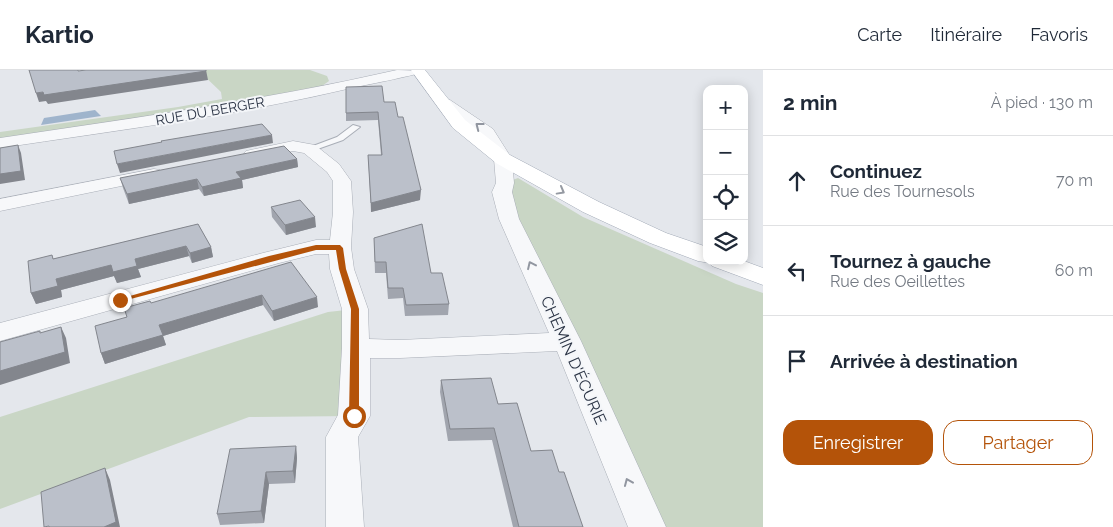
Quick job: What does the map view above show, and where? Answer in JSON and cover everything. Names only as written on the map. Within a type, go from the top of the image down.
[{"type":"main road","points":[[418,71],[445,103],[459,124],[502,159],[599,211],[658,238],[703,255]]},
{"type":"main road","points":[[732,265],[763,277]]},
{"type":"street","name":"RUE DU BERGER","points":[[0,143],[205,112],[418,71]]},
{"type":"street","points":[[230,159],[293,146],[309,149],[333,168],[342,181],[343,212],[340,248],[342,269],[355,309],[356,348],[354,416],[342,437],[345,527]]},
{"type":"street","name":"CHEMIN D'ÉCURIE","points":[[502,159],[503,187],[509,218],[567,341],[647,527]]},
{"type":"street","points":[[0,205],[172,171]]},
{"type":"street","points":[[503,187],[518,178],[539,179]]},
{"type":"street","points":[[0,332],[271,258],[316,248],[340,248]]},
{"type":"street","points":[[356,348],[400,349],[567,341]]},
{"type":"lane","points":[[309,149],[328,144],[349,135],[356,127]]},
{"type":"green space","points":[[198,70],[310,70],[327,76],[329,81],[322,86],[301,92],[0,140],[0,132],[222,99],[221,92]]},
{"type":"green space","points":[[518,178],[583,217],[736,284],[763,293],[763,527],[647,527],[558,322],[505,183]]},
{"type":"green space","points":[[355,309],[354,416],[249,417],[0,509],[0,417],[328,312]]},
{"type":"water","points":[[95,110],[101,116],[41,125],[44,118]]},
{"type":"building","points":[[29,70],[206,71],[44,95],[43,92],[36,93]]},
{"type":"building","points":[[382,86],[384,102],[395,102],[398,117],[403,117],[421,190],[371,203],[368,155],[382,155],[378,112],[346,113],[346,87]]},
{"type":"building","points":[[262,124],[272,135],[117,164],[114,151],[161,141]]},
{"type":"building","points":[[18,145],[21,171],[0,174],[0,148]]},
{"type":"building","points":[[284,146],[297,159],[236,172],[241,178],[202,187],[197,179],[127,194],[120,178]]},
{"type":"building","points":[[300,200],[315,217],[285,225],[271,207]]},
{"type":"building","points":[[198,224],[211,247],[190,253],[186,246],[135,259],[137,266],[113,272],[111,265],[56,279],[58,286],[31,293],[28,261],[52,255],[53,259]]},
{"type":"building","points":[[422,224],[431,273],[442,273],[449,304],[406,305],[403,288],[388,288],[386,262],[375,262],[374,238]]},
{"type":"building","points":[[291,262],[317,297],[272,311],[262,295],[159,325],[163,335],[101,353],[95,326],[127,317],[124,308],[150,301],[151,303]]},
{"type":"building","points":[[61,327],[65,352],[0,371],[0,342]]},
{"type":"building","points":[[491,378],[498,404],[517,403],[531,451],[552,450],[559,472],[564,472],[583,527],[519,527],[494,428],[450,429],[441,380]]},
{"type":"building","points":[[296,446],[293,471],[266,472],[261,511],[217,514],[230,449]]},
{"type":"building","points":[[105,468],[116,522],[104,527],[44,527],[41,492]]},
{"type":"route","points":[[120,300],[271,258],[316,248],[340,248],[342,269],[355,309],[354,416]]}]
